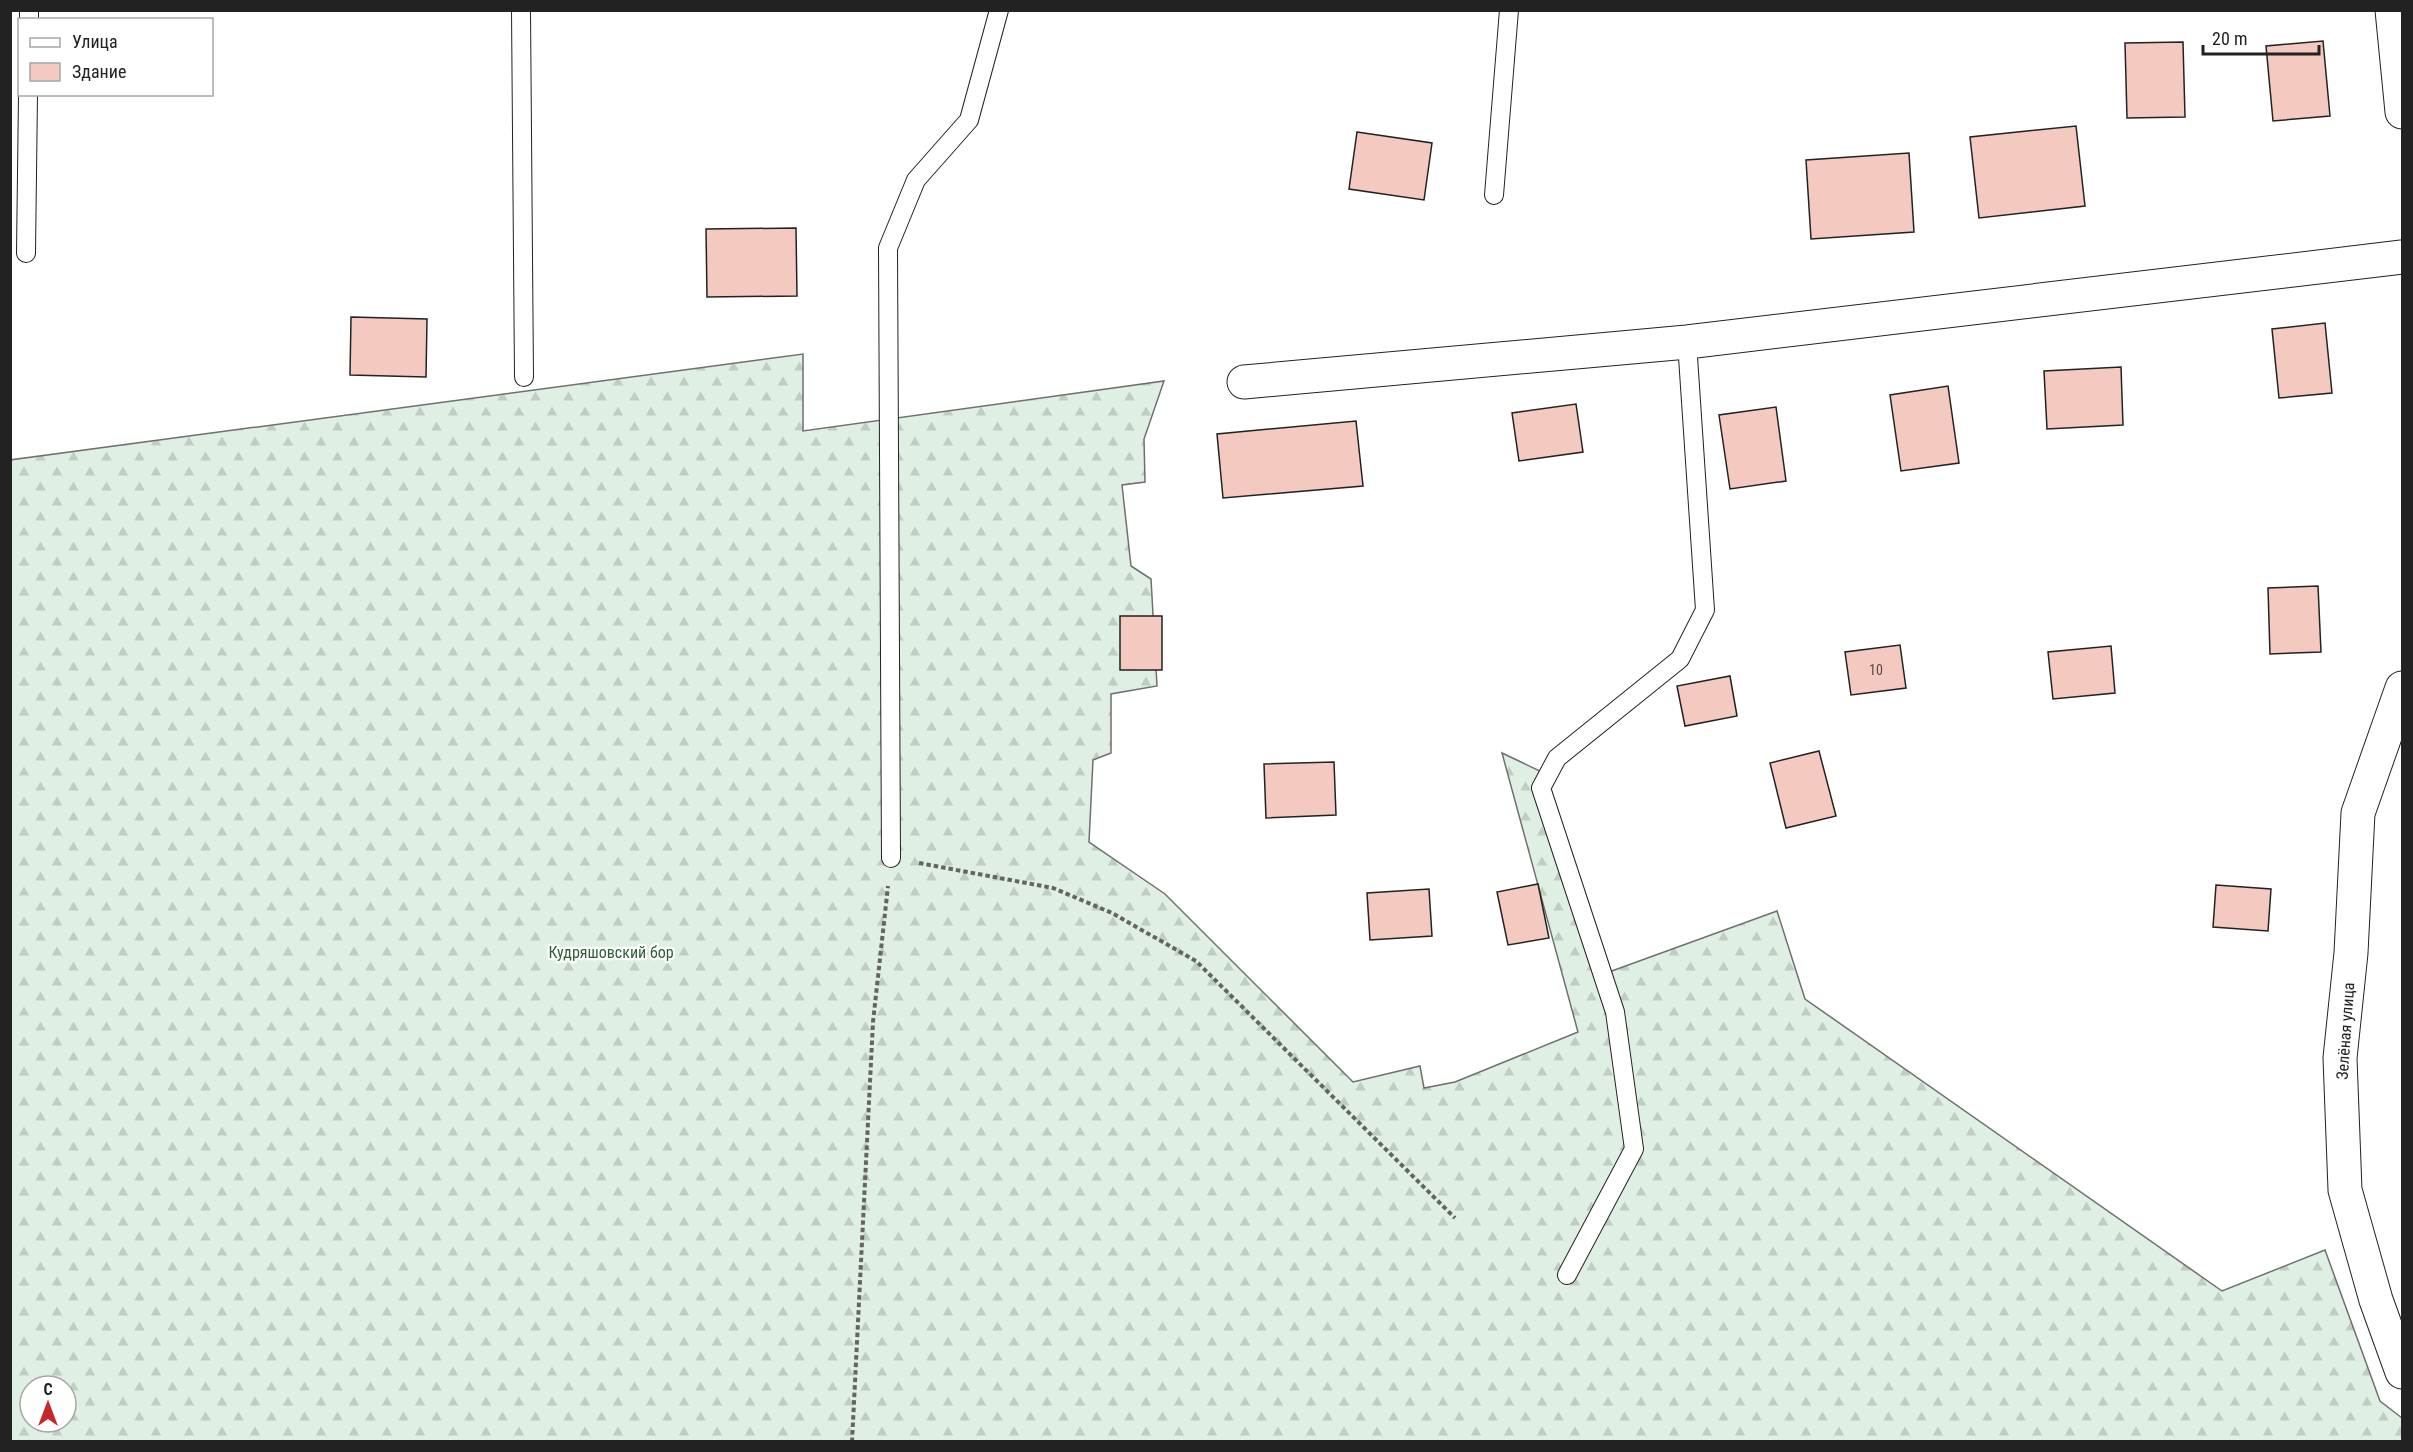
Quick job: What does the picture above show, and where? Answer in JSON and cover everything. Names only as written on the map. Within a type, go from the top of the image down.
[{"type":"street","points":[[2391,10],[2403,112]]},
{"type":"street","points":[[1244,382],[1687,342],[2403,257]]},
{"type":"street","name":"Зелёная улица","points":[[2403,688],[2358,813],[2351,953],[2340,1058],[2345,1190],[2376,1300],[2403,1372]]},
{"type":"lane","points":[[521,10],[524,377]]},
{"type":"lane","points":[[891,858],[888,248],[916,180],[969,120],[999,10]]},
{"type":"lane","points":[[1494,195],[1509,10]]},
{"type":"lane","points":[[26,253],[28,96]]},
{"type":"lane","points":[[1567,1275],[1634,1149],[1615,1012],[1541,788],[1557,758],[1680,659],[1705,610],[1687,342]]},
{"type":"path","points":[[852,1442],[873,1022],[891,858],[1053,888],[1112,913],[1196,961],[1455,1218]]},
{"type":"green space","name":"Кудряшовский бор","points":[[803,354],[803,431],[1164,381],[1144,439],[1145,482],[1122,485],[1131,566],[1151,579],[1157,686],[1111,694],[1111,753],[1093,760],[1089,842],[1165,894],[1353,1082],[1420,1066],[1424,1088],[1455,1082],[1578,1032],[1502,753],[1546,774],[1609,972],[1777,911],[1805,999],[2222,1291],[2325,1250],[2380,1401],[2402,1418],[2402,1441],[11,1441],[10,460]]},
{"type":"building","points":[[2323,41],[2330,116],[2273,121],[2266,46]]},
{"type":"building","points":[[2183,42],[2185,117],[2127,118],[2125,43]]},
{"type":"building","points":[[2076,126],[2085,206],[1979,218],[1970,137]]},
{"type":"building","points":[[1357,132],[1432,143],[1424,200],[1349,189]]},
{"type":"building","points":[[1909,153],[1914,232],[1811,239],[1806,160]]},
{"type":"building","points":[[796,228],[797,296],[707,297],[706,229]]},
{"type":"building","points":[[351,317],[427,319],[426,377],[350,375]]},
{"type":"building","points":[[2325,323],[2332,393],[2279,398],[2272,329]]},
{"type":"building","points":[[2121,367],[2123,425],[2047,429],[2044,371]]},
{"type":"building","points":[[1948,386],[1959,463],[1901,471],[1890,395]]},
{"type":"building","points":[[1576,404],[1583,452],[1519,461],[1512,413]]},
{"type":"building","points":[[1776,407],[1786,481],[1730,489],[1719,415]]},
{"type":"building","points":[[1356,421],[1363,486],[1223,498],[1217,434]]},
{"type":"building","points":[[2318,586],[2321,652],[2270,654],[2268,588]]},
{"type":"building","points":[[1120,616],[1162,616],[1162,670],[1120,670]]},
{"type":"building","points":[[1900,645],[1906,688],[1851,695],[1845,652]]},
{"type":"building","points":[[2111,646],[2115,693],[2053,699],[2048,652]]},
{"type":"building","points":[[1730,676],[1737,716],[1685,726],[1677,686]]},
{"type":"building","points":[[1819,751],[1836,816],[1786,828],[1770,763]]},
{"type":"building","points":[[1334,762],[1336,815],[1266,818],[1264,764]]},
{"type":"building","points":[[1538,884],[1549,938],[1508,945],[1497,892]]},
{"type":"building","points":[[2216,885],[2271,889],[2268,931],[2213,927]]},
{"type":"building","points":[[1429,889],[1432,936],[1370,940],[1367,893]]}]
